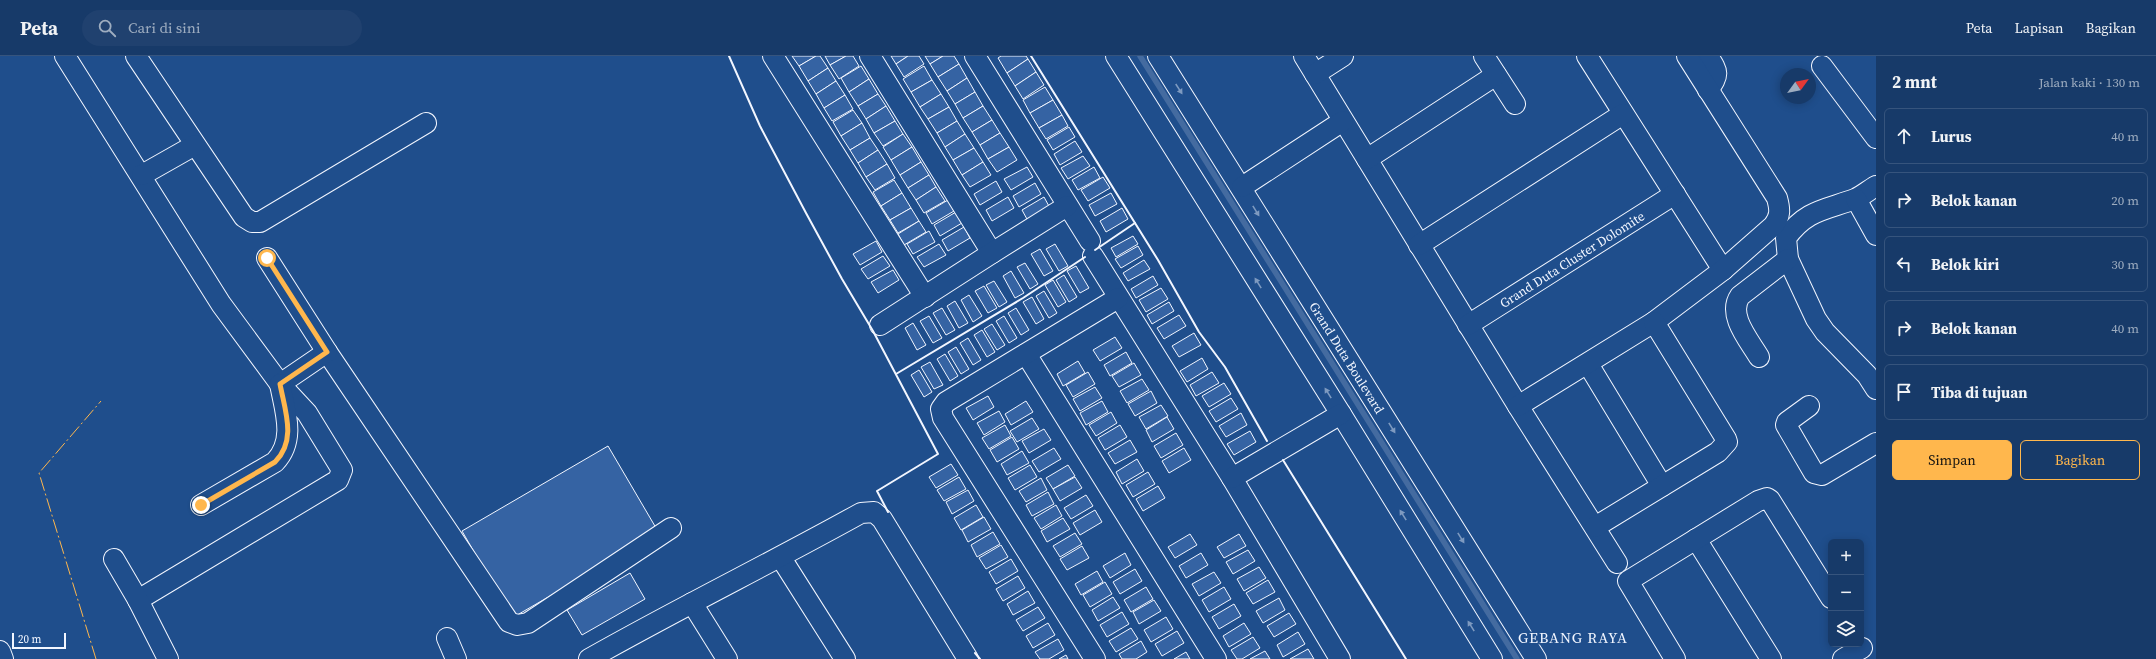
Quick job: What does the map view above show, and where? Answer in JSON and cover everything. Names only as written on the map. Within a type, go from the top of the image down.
[{"type":"street","points":[[65,56],[142,175],[221,304],[280,384],[307,413],[341,466],[341,476],[338,480],[138,600]]},
{"type":"street","points":[[136,56],[244,217],[252,222],[260,222],[426,123]]},
{"type":"street","points":[[773,56],[925,297]]},
{"type":"street","points":[[870,56],[992,252]]},
{"type":"street","points":[[975,56],[1067,206],[1118,298],[1232,478],[1340,659]]},
{"type":"street","points":[[1116,56],[1341,414],[1492,659]]},
{"type":"street","name":"Grand Duta Boulevard","points":[[1158,56],[1242,187],[1536,659]]},
{"type":"street","points":[[1304,56],[1518,406],[1617,563]]},
{"type":"street","points":[[1315,74],[1343,56]]},
{"type":"street","points":[[1484,56],[1515,104]]},
{"type":"street","points":[[1587,56],[1723,270]]},
{"type":"street","points":[[1518,406],[1654,322],[1723,270],[1773,226],[1779,218],[1780,207],[1777,198],[1686,56]]},
{"type":"street","points":[[1708,56],[1717,69],[1717,76],[1708,90]]},
{"type":"street","points":[[1822,66],[1876,138]]},
{"type":"street","points":[[1367,159],[1496,75]]},
{"type":"street","points":[[1419,245],[1623,114]]},
{"type":"street","points":[[1242,187],[1343,121]]},
{"type":"street","points":[[142,175],[195,145]]},
{"type":"street","points":[[1876,186],[1856,199],[1814,212],[1801,220],[1786,238],[1788,259],[1816,319],[1825,332],[1867,374],[1876,389]]},
{"type":"street","name":"Grand Duta Cluster Dolomite","points":[[1468,325],[1675,194]]},
{"type":"street","points":[[1856,199],[1876,234]]},
{"type":"street","points":[[880,325],[992,252],[1067,206]]},
{"type":"street","points":[[267,258],[327,352],[510,622],[517,625],[528,623],[671,528]]},
{"type":"street","points":[[1758,357],[1737,319],[1734,308],[1736,301],[1740,296],[1788,259]]},
{"type":"street","points":[[1095,659],[941,413],[942,405],[946,402],[1118,298]]},
{"type":"street","points":[[1595,527],[1718,452],[1725,446],[1726,439],[1654,322]]},
{"type":"street","points":[[280,384],[327,352]]},
{"type":"street","points":[[1026,354],[1216,659]]},
{"type":"street","points":[[1588,364],[1662,486]]},
{"type":"street","points":[[201,505],[275,462],[282,455],[287,443],[288,430],[280,384]]},
{"type":"street","points":[[1809,406],[1787,422],[1786,425],[1814,473],[1822,475],[1876,443]]},
{"type":"street","points":[[1232,478],[1341,414]]},
{"type":"street","points":[[1675,659],[1628,581],[1758,501],[1767,498],[1773,505],[1828,593]]},
{"type":"street","points":[[596,657],[692,603],[781,558],[861,513],[874,512],[882,519],[968,659]]},
{"type":"street","points":[[1696,539],[1771,659]]},
{"type":"street","points":[[781,558],[845,659]]},
{"type":"street","points":[[114,559],[138,600],[168,659]]},
{"type":"street","points":[[692,603],[727,659]]},
{"type":"street","points":[[447,638],[456,659]]},
{"type":"street","points":[[1843,659],[1863,650]]},
{"type":"street","points":[[0,651],[4,659]]},
{"type":"building","points":[[792,56],[816,56],[799,66]]},
{"type":"building","points":[[816,56],[820,56],[828,68],[808,81],[799,66]]},
{"type":"building","points":[[825,56],[846,56],[830,65]]},
{"type":"building","points":[[846,56],[853,56],[859,66],[839,79],[830,65]]},
{"type":"building","points":[[891,56],[908,56],[896,64]]},
{"type":"building","points":[[908,56],[919,56],[924,64],[904,77],[896,64]]},
{"type":"building","points":[[925,56],[943,56],[930,64]]},
{"type":"building","points":[[943,56],[954,56],[959,64],[938,77],[930,64]]},
{"type":"building","points":[[1001,56],[1026,56],[1028,59],[1007,73],[998,58]]},
{"type":"building","points":[[1028,59],[1036,72],[1015,86],[1007,73]]},
{"type":"building","points":[[959,64],[967,78],[947,91],[938,77]]},
{"type":"building","points":[[861,66],[869,79],[849,92],[841,78]]},
{"type":"building","points":[[924,66],[932,80],[911,92],[903,79]]},
{"type":"building","points":[[828,68],[836,81],[816,94],[808,81]]},
{"type":"building","points":[[1036,72],[1044,85],[1023,99],[1015,86]]},
{"type":"building","points":[[967,78],[975,92],[955,104],[947,91]]},
{"type":"building","points":[[869,79],[878,94],[858,106],[849,92]]},
{"type":"building","points":[[932,80],[941,94],[920,107],[911,92]]},
{"type":"building","points":[[836,81],[845,95],[824,108],[816,94]]},
{"type":"building","points":[[1045,87],[1053,100],[1030,113],[1023,100]]},
{"type":"building","points":[[975,92],[983,106],[963,118],[955,104]]},
{"type":"building","points":[[878,94],[886,106],[866,119],[858,106]]},
{"type":"building","points":[[941,94],[949,107],[928,119],[920,107]]},
{"type":"building","points":[[845,95],[853,109],[832,121],[824,108]]},
{"type":"building","points":[[1053,100],[1062,115],[1039,128],[1030,113]]},
{"type":"building","points":[[886,106],[895,121],[874,133],[866,119]]},
{"type":"building","points":[[983,106],[992,120],[972,132],[963,118]]},
{"type":"building","points":[[949,107],[957,121],[937,133],[928,119]]},
{"type":"building","points":[[853,110],[862,123],[841,136],[833,122]]},
{"type":"building","points":[[1062,115],[1068,126],[1046,139],[1039,128]]},
{"type":"building","points":[[992,120],[1000,133],[980,145],[972,132]]},
{"type":"building","points":[[895,121],[903,134],[883,146],[874,133]]},
{"type":"building","points":[[957,121],[965,134],[945,147],[937,133]]},
{"type":"building","points":[[862,123],[870,138],[850,150],[841,136]]},
{"type":"building","points":[[1069,127],[1075,137],[1053,150],[1047,140]]},
{"type":"building","points":[[1000,133],[1009,147],[988,159],[980,145]]},
{"type":"building","points":[[903,134],[912,147],[891,160],[883,147]]},
{"type":"building","points":[[965,134],[974,148],[953,160],[945,147]]},
{"type":"building","points":[[870,138],[878,150],[858,163],[850,150]]},
{"type":"building","points":[[1075,141],[1082,152],[1060,165],[1054,154]]},
{"type":"building","points":[[912,147],[921,162],[900,175],[891,160]]},
{"type":"building","points":[[1009,147],[1017,160],[997,172],[988,159]]},
{"type":"building","points":[[974,148],[983,162],[962,175],[953,160]]},
{"type":"building","points":[[878,150],[887,164],[866,177],[858,163]]},
{"type":"building","points":[[1083,156],[1090,166],[1068,179],[1061,168]]},
{"type":"building","points":[[921,162],[929,175],[908,188],[900,175]]},
{"type":"building","points":[[983,162],[991,175],[970,187],[962,175]]},
{"type":"building","points":[[887,164],[895,178],[875,190],[866,177]]},
{"type":"building","points":[[1027,167],[1033,177],[1011,190],[1004,179]]},
{"type":"building","points":[[1094,167],[1100,178],[1078,190],[1072,180]]},
{"type":"building","points":[[929,175],[936,187],[916,200],[908,188]]},
{"type":"building","points":[[1103,177],[1110,188],[1088,201],[1081,190]]},
{"type":"building","points":[[894,180],[902,193],[881,206],[873,192]]},
{"type":"building","points":[[996,181],[1002,192],[980,205],[974,194]]},
{"type":"building","points":[[1035,183],[1041,194],[1019,207],[1013,196]]},
{"type":"building","points":[[936,187],[945,201],[924,213],[916,200]]},
{"type":"building","points":[[902,193],[911,208],[890,220],[881,206]]},
{"type":"building","points":[[1111,193],[1117,204],[1095,216],[1089,205]]},
{"type":"building","points":[[1008,197],[1014,208],[992,221],[986,210]]},
{"type":"building","points":[[1044,197],[1050,208],[1028,221],[1022,210]]},
{"type":"building","points":[[948,200],[954,211],[932,224],[926,213]]},
{"type":"building","points":[[911,208],[919,221],[898,233],[890,220]]},
{"type":"building","points":[[1122,208],[1128,219],[1106,232],[1100,221]]},
{"type":"building","points":[[956,212],[962,223],[940,236],[934,225]]},
{"type":"building","points":[[919,221],[926,232],[904,245],[898,234]]},
{"type":"building","points":[[964,227],[970,238],[948,251],[942,240]]},
{"type":"building","points":[[929,231],[935,242],[913,254],[907,244]]},
{"type":"building","points":[[1133,236],[1138,244],[1116,257],[1111,248]]},
{"type":"building","points":[[876,241],[882,252],[860,265],[853,254]]},
{"type":"building","points":[[939,244],[946,255],[924,267],[917,257]]},
{"type":"building","points":[[1055,244],[1068,266],[1059,271],[1046,249]]},
{"type":"building","points":[[1138,246],[1143,255],[1121,268],[1115,259]]},
{"type":"building","points":[[1040,249],[1053,271],[1044,276],[1031,254]]},
{"type":"building","points":[[883,256],[890,266],[868,279],[861,269]]},
{"type":"building","points":[[1144,260],[1150,269],[1128,281],[1123,273]]},
{"type":"building","points":[[1025,263],[1038,284],[1030,289],[1017,267]]},
{"type":"building","points":[[1076,266],[1089,288],[1080,293],[1067,271]]},
{"type":"building","points":[[893,270],[899,280],[878,293],[871,282]]},
{"type":"building","points":[[1011,271],[1024,293],[1015,298],[1003,276]]},
{"type":"building","points":[[1064,275],[1077,297],[1069,302],[1056,280]]},
{"type":"building","points":[[1153,276],[1158,285],[1136,298],[1131,289]]},
{"type":"building","points":[[1053,280],[1066,302],[1058,307],[1045,285]]},
{"type":"building","points":[[994,281],[1007,302],[999,307],[986,285]]},
{"type":"building","points":[[984,286],[997,308],[988,313],[975,291]]},
{"type":"building","points":[[1161,288],[1168,299],[1146,312],[1139,300]]},
{"type":"building","points":[[1044,291],[1057,313],[1049,318],[1036,296]]},
{"type":"building","points":[[969,295],[982,316],[973,322],[961,300]]},
{"type":"building","points":[[1032,297],[1044,319],[1036,324],[1023,302]]},
{"type":"building","points":[[955,301],[968,323],[959,328],[947,306]]},
{"type":"building","points":[[1169,302],[1174,311],[1152,324],[1147,315]]},
{"type":"building","points":[[942,308],[955,330],[946,335],[933,313]]},
{"type":"building","points":[[1016,308],[1029,330],[1021,335],[1008,313]]},
{"type":"building","points":[[1179,315],[1186,326],[1164,339],[1157,328]]},
{"type":"building","points":[[929,316],[942,338],[933,343],[920,321]]},
{"type":"building","points":[[1004,316],[1017,338],[1009,343],[996,321]]},
{"type":"building","points":[[913,323],[926,345],[917,350],[905,328]]},
{"type":"building","points":[[992,324],[1005,345],[997,350],[984,329]]},
{"type":"building","points":[[982,330],[995,352],[987,357],[974,335]]},
{"type":"building","points":[[1194,333],[1201,345],[1179,357],[1172,346]]},
{"type":"building","points":[[1115,337],[1122,348],[1100,361],[1093,350]]},
{"type":"building","points":[[968,338],[981,360],[973,365],[960,343]]},
{"type":"building","points":[[956,347],[969,369],[961,374],[948,352]]},
{"type":"building","points":[[1126,352],[1132,363],[1110,376],[1104,365]]},
{"type":"building","points":[[945,354],[958,376],[950,381],[937,359]]},
{"type":"building","points":[[1202,358],[1208,369],[1187,382],[1180,371]]},
{"type":"building","points":[[1078,361],[1085,373],[1063,386],[1057,374]]},
{"type":"building","points":[[930,362],[943,385],[934,389],[921,367]]},
{"type":"building","points":[[1134,363],[1141,375],[1119,387],[1112,376]]},
{"type":"building","points":[[919,370],[932,392],[924,397],[911,375]]},
{"type":"building","points":[[1088,372],[1095,384],[1073,397],[1066,385]]},
{"type":"building","points":[[1212,372],[1219,383],[1196,396],[1190,385]]},
{"type":"building","points":[[1142,379],[1149,390],[1127,403],[1120,391]]},
{"type":"building","points":[[1224,383],[1231,394],[1209,407],[1202,396]]},
{"type":"building","points":[[1095,387],[1102,398],[1080,411],[1073,399]]},
{"type":"building","points":[[1151,391],[1157,403],[1135,416],[1128,404]]},
{"type":"building","points":[[988,396],[994,407],[973,420],[966,408]]},
{"type":"building","points":[[1231,398],[1238,409],[1216,422],[1209,411]]},
{"type":"building","points":[[1026,401],[1033,412],[1011,425],[1005,414]]},
{"type":"building","points":[[1102,401],[1108,412],[1086,425],[1080,413]]},
{"type":"building","points":[[1161,405],[1168,416],[1146,429],[1139,417]]},
{"type":"building","points":[[999,411],[1005,422],[984,435],[977,423]]},
{"type":"building","points":[[1111,412],[1117,423],[1096,436],[1089,425]]},
{"type":"building","points":[[1241,413],[1247,425],[1226,437],[1219,426]]},
{"type":"building","points":[[1167,417],[1174,429],[1152,442],[1146,430]]},
{"type":"building","points":[[1032,418],[1039,429],[1017,442],[1010,431]]},
{"type":"building","points":[[1005,425],[1011,436],[989,449],[982,438]]},
{"type":"building","points":[[1120,425],[1127,437],[1105,450],[1098,438]]},
{"type":"building","points":[[1044,429],[1051,440],[1029,453],[1022,441]]},
{"type":"building","points":[[1250,431],[1256,442],[1234,455],[1227,444]]},
{"type":"building","points":[[1176,433],[1183,445],[1161,458],[1154,446]]},
{"type":"building","points":[[1012,437],[1019,449],[997,462],[990,450]]},
{"type":"building","points":[[1130,440],[1137,452],[1115,464],[1108,453]]},
{"type":"building","points":[[608,446],[659,533],[512,618],[462,531]]},
{"type":"building","points":[[1054,448],[1061,459],[1039,472],[1032,461]]},
{"type":"building","points":[[1184,448],[1191,460],[1169,473],[1162,461]]},
{"type":"building","points":[[1022,451],[1029,463],[1007,475],[1001,464]]},
{"type":"building","points":[[1137,459],[1144,471],[1122,484],[1116,472]]},
{"type":"building","points":[[951,464],[958,475],[936,488],[929,477]]},
{"type":"building","points":[[1030,465],[1037,477],[1015,490],[1008,478]]},
{"type":"building","points":[[1068,465],[1075,476],[1053,489],[1046,478]]},
{"type":"building","points":[[1148,472],[1155,484],[1133,497],[1126,485]]},
{"type":"building","points":[[959,477],[966,489],[944,501],[937,490]]},
{"type":"building","points":[[1075,477],[1082,488],[1060,501],[1053,489]]},
{"type":"building","points":[[1041,478],[1047,490],[1026,502],[1019,491]]},
{"type":"building","points":[[1158,486],[1165,498],[1143,511],[1136,499]]},
{"type":"building","points":[[968,490],[974,501],[952,514],[946,502]]},
{"type":"building","points":[[1048,492],[1054,504],[1032,516],[1026,505]]},
{"type":"building","points":[[1086,495],[1093,506],[1071,519],[1064,508]]},
{"type":"building","points":[[976,505],[983,517],[961,530],[954,518]]},
{"type":"building","points":[[1056,505],[1062,516],[1041,529],[1034,518]]},
{"type":"building","points":[[1095,510],[1102,522],[1080,535],[1073,523]]},
{"type":"building","points":[[984,517],[991,529],[968,542],[962,530]]},
{"type":"building","points":[[1063,518],[1070,529],[1047,542],[1041,531]]},
{"type":"building","points":[[993,532],[1000,544],[977,557],[971,545]]},
{"type":"building","points":[[1075,533],[1082,544],[1060,557],[1053,546]]},
{"type":"building","points":[[1190,534],[1197,545],[1175,558],[1168,547]]},
{"type":"building","points":[[1239,534],[1246,546],[1224,558],[1217,547]]},
{"type":"building","points":[[1001,545],[1008,557],[986,569],[979,558]]},
{"type":"building","points":[[1082,546],[1089,558],[1067,570],[1060,559]]},
{"type":"building","points":[[1248,550],[1255,561],[1233,574],[1226,562]]},
{"type":"building","points":[[1125,553],[1131,565],[1110,578],[1103,566]]},
{"type":"building","points":[[1201,553],[1208,565],[1186,578],[1179,566]]},
{"type":"building","points":[[1011,559],[1018,571],[996,584],[989,572]]},
{"type":"building","points":[[1259,567],[1266,578],[1244,591],[1237,579]]},
{"type":"building","points":[[1135,569],[1142,581],[1120,594],[1113,582]]},
{"type":"building","points":[[1097,571],[1103,582],[1081,595],[1075,584]]},
{"type":"building","points":[[1214,572],[1221,583],[1199,596],[1192,584]]},
{"type":"building","points":[[630,573],[645,599],[582,635],[567,610]]},
{"type":"building","points":[[1018,576],[1025,588],[1003,601],[996,589]]},
{"type":"building","points":[[1268,580],[1275,592],[1253,604],[1246,593]]},
{"type":"building","points":[[1105,582],[1112,594],[1090,607],[1083,595]]},
{"type":"building","points":[[1146,587],[1153,599],[1131,612],[1124,600]]},
{"type":"building","points":[[1224,587],[1231,599],[1209,612],[1202,600]]},
{"type":"building","points":[[1028,591],[1035,603],[1013,615],[1007,604]]},
{"type":"building","points":[[1113,597],[1120,608],[1098,621],[1092,610]]},
{"type":"building","points":[[1279,598],[1285,610],[1263,623],[1256,611]]},
{"type":"building","points":[[1154,600],[1161,611],[1139,624],[1133,612]]},
{"type":"building","points":[[1234,604],[1241,616],[1219,629],[1212,617]]},
{"type":"building","points":[[1038,607],[1045,618],[1023,631],[1016,620]]},
{"type":"building","points":[[1122,612],[1129,624],[1107,637],[1100,625]]},
{"type":"building","points":[[1289,613],[1296,624],[1274,637],[1267,626]]},
{"type":"building","points":[[1166,617],[1173,629],[1151,642],[1144,630]]},
{"type":"building","points":[[1048,623],[1055,635],[1033,648],[1026,636]]},
{"type":"building","points":[[1244,623],[1251,634],[1229,647],[1223,636]]},
{"type":"building","points":[[1131,628],[1138,639],[1116,652],[1109,641]]},
{"type":"building","points":[[1177,631],[1184,643],[1162,656],[1155,644]]},
{"type":"building","points":[[1298,632],[1305,644],[1283,657],[1277,645]]},
{"type":"building","points":[[1253,637],[1260,648],[1242,659],[1237,659],[1231,650]]},
{"type":"building","points":[[1058,639],[1064,650],[1049,659],[1040,659],[1035,652]]},
{"type":"building","points":[[1141,641],[1147,652],[1136,659],[1122,659],[1119,654]]},
{"type":"building","points":[[1308,649],[1314,659],[1290,659]]},
{"type":"building","points":[[1265,651],[1270,659],[1250,659]]},
{"type":"building","points":[[1186,652],[1190,659],[1174,659]]},
{"type":"building","points":[[1066,655],[1068,659],[1059,659]]},
{"type":"waterway","points":[[1140,56],[1517,659]]},
{"type":"wall","points":[[729,56],[760,126],[842,279],[873,331],[938,454],[877,491],[888,512]]},
{"type":"wall","points":[[1031,56],[1158,260],[1199,332],[1225,367],[1267,441]]},
{"type":"wall","points":[[1095,250],[1135,223]]},
{"type":"wall","points":[[896,374],[1023,298],[1085,257]]},
{"type":"wall","points":[[1283,460],[1406,659]]},
{"type":"wall","points":[[975,653],[980,659]]},
{"type":"power","points":[[96,659],[39,473],[101,401]]},
{"type":"district","name":"GEBANG RAYA","points":[[1573,637]]},
{"type":"route","points":[[201,505],[275,462],[282,455],[287,443],[288,430],[280,384],[327,352],[267,258]]}]
